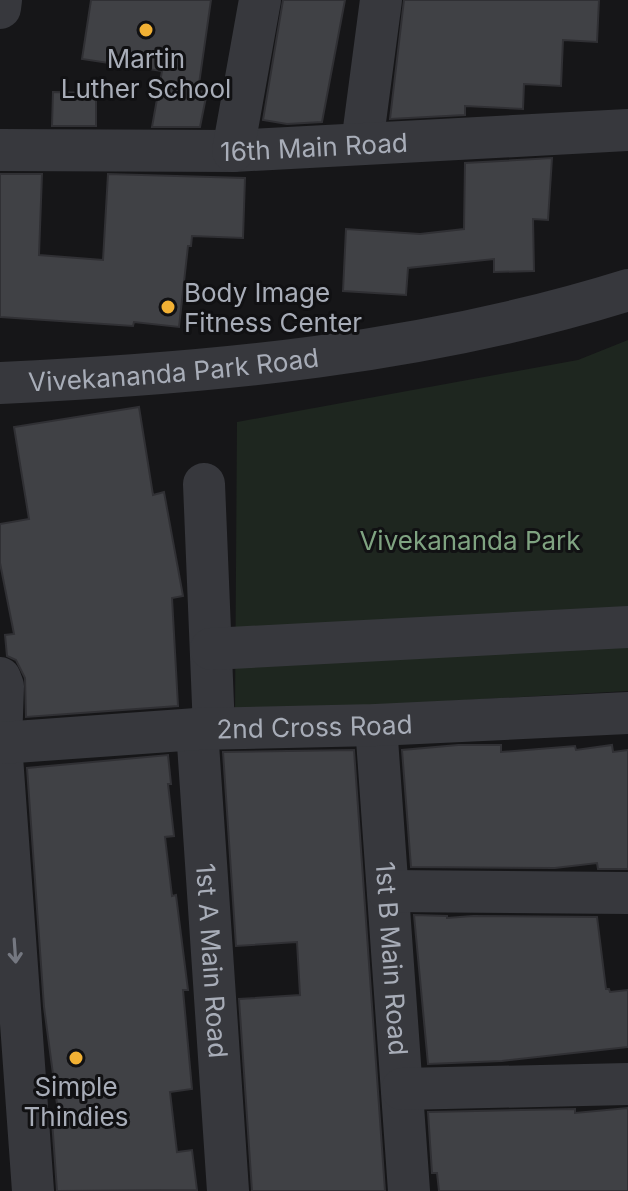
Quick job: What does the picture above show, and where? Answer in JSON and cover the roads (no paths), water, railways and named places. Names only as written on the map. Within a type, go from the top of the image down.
[{"type":"street","points":[[0,8],[1,0]]},
{"type":"street","points":[[233,151],[260,0]]},
{"type":"street","points":[[362,144],[381,0]]},
{"type":"street","name":"16th Main Road","points":[[0,150],[233,151],[628,130]]},
{"type":"street","name":"Vivekananda Park Road","points":[[0,383],[155,376],[356,352],[449,337],[628,290]]},
{"type":"street","name":"1st A Main Road","points":[[204,484],[211,649],[205,729],[228,1191]]},
{"type":"street","points":[[211,649],[628,627]]},
{"type":"street","points":[[0,678],[3,686],[1,743],[33,1191]]},
{"type":"street","name":"2nd Cross Road","points":[[1,743],[205,729],[376,725],[628,713]]},
{"type":"street","name":"1st B Main Road","points":[[376,725],[409,1191]]},
{"type":"street","points":[[388,891],[628,893]]},
{"type":"street","points":[[402,1089],[628,1084]]},
{"type":"place","name":"Martin Luther School","points":[[146,30]]},
{"type":"place","name":"Body Image Fitness Center","points":[[168,307]]},
{"type":"place","name":"Simple Thindies","points":[[76,1058]]},
{"type":"park label","name":"Vivekananda Park","points":[[470,540]]}]
